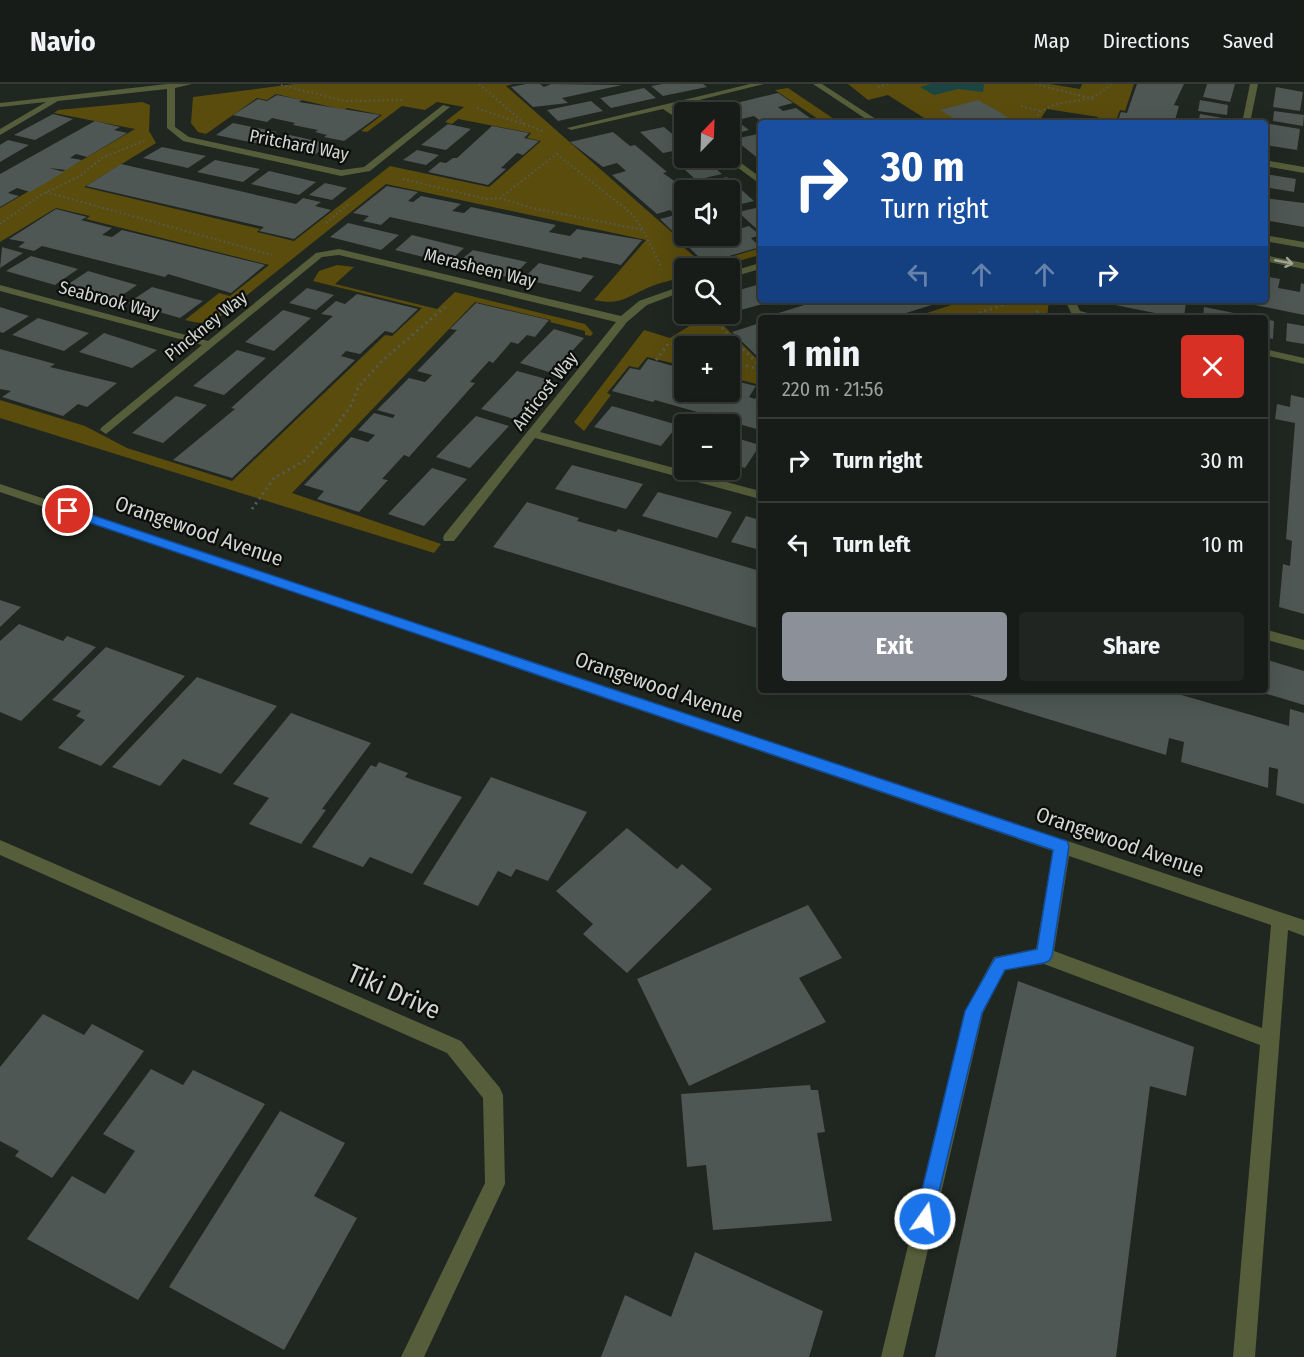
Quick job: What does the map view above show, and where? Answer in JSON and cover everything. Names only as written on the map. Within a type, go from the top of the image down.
[{"type":"street","points":[[0,105],[116,88],[188,84]]},
{"type":"street","points":[[571,128],[760,84]]},
{"type":"street","points":[[818,84],[873,120]]},
{"type":"street","points":[[1247,120],[1254,84]]},
{"type":"street","name":"Pritchard Way","points":[[171,86],[171,128],[186,139],[342,173],[367,169],[446,107]]},
{"type":"street","points":[[0,132],[60,98]]},
{"type":"street","points":[[664,106],[674,114]]},
{"type":"street","points":[[1268,164],[1304,170]]},
{"type":"street","points":[[740,166],[758,179]]},
{"type":"street","points":[[1268,239],[1304,245]]},
{"type":"street","name":"Merasheen Way","points":[[328,253],[339,252],[623,320]]},
{"type":"street","name":"Pinckney Way","points":[[106,430],[319,255],[328,253]]},
{"type":"street","points":[[1268,259],[1304,266]]},
{"type":"street","points":[[740,272],[758,267]]},
{"type":"street","name":"Seabrook Way","points":[[0,288],[209,344]]},
{"type":"street","name":"Anticost Way","points":[[449,538],[535,434],[623,320],[643,303],[674,292]]},
{"type":"street","points":[[1071,303],[1076,313],[1086,315]]},
{"type":"street","points":[[1268,353],[1304,361]]},
{"type":"street","points":[[535,434],[758,494]]},
{"type":"street","name":"Orangewood Avenue","points":[[0,488],[1304,928]]},
{"type":"street","points":[[1268,635],[1304,645]]},
{"type":"street","points":[[1044,956],[1062,846]]},
{"type":"street","name":"Tiki Drive","points":[[0,847],[454,1047],[493,1095],[495,1184],[412,1357]]},
{"type":"street","points":[[1244,1357],[1280,920]]},
{"type":"street","points":[[892,1357],[974,1011],[1000,963],[1044,956],[1271,1040]]},
{"type":"path","points":[[479,84],[530,128]]},
{"type":"path","points":[[886,91],[890,84]]},
{"type":"path","points":[[1035,84],[1095,99]]},
{"type":"path","points":[[1034,120],[1040,111],[1058,102],[1087,103],[1095,99],[1111,84]]},
{"type":"path","points":[[1021,106],[1040,111]]},
{"type":"path","points":[[951,120],[955,119]]},
{"type":"path","points":[[0,224],[41,195],[80,176],[102,159],[152,137]]},
{"type":"path","points":[[557,154],[632,214],[644,230],[663,270],[674,279]]},
{"type":"path","points":[[500,198],[532,208],[644,230]]},
{"type":"path","points":[[252,509],[274,478],[304,460],[334,429],[350,407],[359,386],[383,360],[470,283]]},
{"type":"path","points":[[973,315],[1008,303]]},
{"type":"path","points":[[718,324],[758,366]]},
{"type":"path","points":[[656,360],[669,344],[674,345]]},
{"type":"path","points":[[740,363],[758,367]]},
{"type":"shaded area","points":[[294,84],[513,84],[506,86],[674,234],[674,246],[682,246],[696,258],[674,258],[674,280],[618,301],[594,300],[646,240],[386,184],[221,316],[212,321],[200,323],[185,320],[219,293],[230,296],[269,265],[86,219],[90,216],[56,208],[0,242],[0,208],[135,129],[54,113],[58,110],[142,102],[150,105],[149,131],[156,143],[84,187],[260,229],[257,232],[294,241],[390,166],[489,187],[541,141],[527,138],[531,133],[458,119],[452,124],[445,122],[464,107],[437,102],[425,110],[402,106],[367,132],[361,131],[382,115],[347,108],[344,110],[276,94],[267,100],[257,98],[206,134],[198,132],[191,123],[193,97]]},
{"type":"shaded area","points":[[848,84],[1050,84],[1080,89],[1082,84],[1134,84],[1125,111],[1120,110],[1116,120],[1097,120],[1098,117],[1047,109],[1040,120],[927,120],[888,95],[868,100]]},
{"type":"shaded area","points":[[788,88],[836,120],[820,120],[775,90]]},
{"type":"shaded area","points":[[758,249],[758,256],[740,261],[740,258],[727,258]]},
{"type":"shaded area","points":[[337,265],[354,267],[335,284],[437,309],[455,292],[585,324],[593,333],[591,336],[585,335],[585,331],[550,322],[551,320],[475,302],[292,493],[441,544],[434,553],[0,418],[0,400],[85,426],[127,448],[232,481],[385,335],[392,336],[422,308],[313,281],[319,271]]},
{"type":"shaded area","points":[[958,303],[1049,303],[1047,315],[920,315]]},
{"type":"shaded area","points":[[693,324],[722,324],[734,336],[674,336],[674,364],[647,357],[638,368],[629,366],[607,393],[611,395],[584,431],[574,422],[644,330],[670,338]]},
{"type":"shaded area","points":[[740,342],[758,360],[758,384],[740,380]]},
{"type":"water","points":[[931,84],[984,84],[983,92],[958,89],[934,95],[920,87]]},
{"type":"building","points":[[540,84],[544,87],[551,84],[622,85],[562,98],[568,103],[533,107],[511,87]]},
{"type":"building","points":[[703,84],[707,87],[663,96],[651,86]]},
{"type":"building","points":[[1137,84],[1184,84],[1174,105],[1179,106],[1175,120],[1118,120],[1121,112],[1127,113]]},
{"type":"building","points":[[1207,84],[1235,84],[1230,102],[1203,97]]},
{"type":"building","points":[[1276,87],[1303,92],[1300,111],[1273,107]]},
{"type":"building","points":[[644,88],[656,98],[611,108],[600,98]]},
{"type":"building","points":[[778,93],[793,103],[778,107],[783,111],[796,108],[813,120],[759,120],[754,116],[740,117],[740,102]]},
{"type":"building","points":[[277,95],[302,100],[299,102],[380,115],[344,141],[324,137],[327,135],[315,132],[318,130],[293,125],[295,123],[272,118],[267,122],[233,115],[258,99],[267,101]]},
{"type":"building","points":[[978,100],[1012,120],[957,120],[940,110]]},
{"type":"building","points":[[1200,100],[1228,105],[1227,115],[1198,111]]},
{"type":"building","points":[[591,101],[603,111],[558,121],[547,110]]},
{"type":"building","points":[[1274,111],[1304,115],[1303,126],[1273,121]]},
{"type":"building","points":[[53,114],[73,119],[35,140],[14,135]]},
{"type":"building","points":[[1200,114],[1228,119],[1228,120],[1199,120]]},
{"type":"building","points":[[95,121],[120,127],[114,130],[127,133],[87,157],[76,154],[70,158],[82,160],[66,170],[49,168],[64,172],[30,192],[17,188],[8,193],[19,196],[0,207],[0,174]]},
{"type":"building","points":[[233,123],[277,132],[260,144],[216,135]]},
{"type":"building","points":[[740,123],[749,130],[740,132]]},
{"type":"building","points":[[448,124],[471,129],[446,150],[421,145]]},
{"type":"building","points":[[1270,124],[1300,129],[1297,150],[1268,145]]},
{"type":"building","points":[[492,126],[529,133],[524,138],[539,141],[523,155],[517,153],[501,168],[506,169],[488,185],[428,172],[440,162],[446,163],[457,158]]},
{"type":"building","points":[[664,127],[674,136],[674,151],[663,153],[640,132]]},
{"type":"building","points":[[613,132],[630,146],[635,145],[674,181],[674,214],[670,210],[657,214],[612,175],[626,171],[617,163],[603,167],[570,142]]},
{"type":"building","points":[[285,134],[330,144],[314,155],[269,146]]},
{"type":"building","points":[[758,134],[758,158],[740,144],[740,138]]},
{"type":"building","points":[[8,140],[29,145],[0,162],[0,145]]},
{"type":"building","points":[[162,147],[206,156],[188,168],[143,158]]},
{"type":"building","points":[[417,150],[439,155],[426,165],[403,160]]},
{"type":"building","points":[[215,160],[260,169],[243,182],[197,172]]},
{"type":"building","points":[[121,164],[296,204],[303,198],[321,202],[315,206],[331,210],[294,239],[259,231],[264,227],[86,186]]},
{"type":"building","points":[[683,168],[715,168],[722,174],[696,180]]},
{"type":"building","points":[[269,171],[316,182],[299,195],[251,184]]},
{"type":"building","points":[[1268,174],[1296,179],[1294,192],[1268,188]]},
{"type":"building","points":[[727,177],[730,180],[714,180]]},
{"type":"building","points":[[325,183],[347,188],[332,200],[309,195]]},
{"type":"building","points":[[387,186],[418,192],[408,201],[413,202],[421,196],[461,204],[452,211],[464,213],[471,207],[556,225],[549,232],[570,236],[577,229],[642,240],[621,265],[583,257],[581,259],[390,217],[381,225],[363,221],[369,216],[353,213]]},
{"type":"building","points":[[740,189],[754,201],[740,204]]},
{"type":"building","points":[[1268,198],[1304,203],[1304,227],[1268,221]]},
{"type":"building","points":[[758,207],[758,230],[740,214],[740,212]]},
{"type":"building","points":[[56,209],[87,217],[81,220],[112,228],[102,235],[112,237],[122,230],[265,265],[231,293],[168,274],[165,277],[42,246],[34,251],[18,247],[25,242],[9,239]]},
{"type":"building","points":[[674,215],[674,233],[660,219]]},
{"type":"building","points":[[348,223],[399,235],[381,250],[330,237]]},
{"type":"building","points":[[749,226],[758,233],[758,236],[751,238],[758,248],[722,258],[700,258],[688,246],[740,246],[740,229]]},
{"type":"building","points":[[412,235],[464,248],[448,263],[395,250]]},
{"type":"building","points":[[2,247],[23,253],[0,268]]},
{"type":"building","points":[[473,250],[527,262],[511,278],[456,264]]},
{"type":"building","points":[[31,256],[78,269],[55,285],[6,271]]},
{"type":"building","points":[[539,263],[594,276],[580,292],[523,279]]},
{"type":"building","points":[[88,271],[137,285],[114,301],[64,287]]},
{"type":"building","points":[[1268,277],[1280,279],[1278,288],[1300,292],[1301,283],[1304,284],[1304,315],[1245,303],[1268,303]]},
{"type":"building","points":[[758,285],[758,303],[767,303],[740,310],[740,290]]},
{"type":"building","points":[[152,287],[203,301],[180,318],[128,303]]},
{"type":"building","points":[[307,288],[334,295],[316,310],[289,303]]},
{"type":"building","points":[[357,294],[418,309],[393,333],[385,331],[360,354],[346,351],[341,356],[355,360],[232,478],[173,460],[235,409],[231,408],[333,316],[321,314],[336,301],[345,304]]},
{"type":"building","points":[[476,303],[549,320],[535,337],[527,335],[518,344],[511,342],[493,363],[489,361],[470,382],[475,383],[409,457],[404,455],[382,479],[388,480],[359,512],[317,499],[324,491],[304,485],[351,437],[368,442],[375,435],[358,430],[374,413],[393,418],[395,415],[377,410],[409,378],[425,382],[432,375],[417,371],[457,330],[450,329]]},
{"type":"building","points":[[810,303],[938,303],[900,315],[772,315]]},
{"type":"building","points":[[1115,303],[1186,303],[1184,315],[1165,315],[1115,305]]},
{"type":"building","points":[[0,307],[29,316],[3,333],[0,332]]},
{"type":"building","points":[[1204,307],[1244,315],[1203,315]]},
{"type":"building","points":[[283,310],[311,318],[274,351],[245,342]]},
{"type":"building","points":[[38,318],[89,333],[64,351],[12,335]]},
{"type":"building","points":[[1268,320],[1274,321],[1273,339],[1268,338]]},
{"type":"building","points":[[1287,323],[1304,326],[1304,344],[1286,341]]},
{"type":"building","points":[[758,324],[758,357],[740,340],[740,336],[732,332]]},
{"type":"building","points":[[554,329],[584,338],[552,373],[520,363]]},
{"type":"building","points":[[104,333],[157,350],[132,368],[79,352]]},
{"type":"building","points":[[0,349],[55,364],[50,367],[117,383],[87,407],[78,404],[63,416],[2,397],[11,391],[0,389]]},
{"type":"building","points":[[237,350],[266,358],[224,395],[193,386]]},
{"type":"building","points":[[648,359],[674,366],[674,402],[740,402],[740,382],[756,386],[749,397],[755,399],[758,394],[758,429],[740,424],[740,414],[704,414],[612,391],[630,368],[640,370]]},
{"type":"building","points":[[517,371],[550,380],[514,419],[481,409]]},
{"type":"building","points":[[1291,395],[1304,398],[1304,614],[1279,607],[1283,564],[1290,566],[1292,541],[1286,539],[1295,423],[1275,419],[1277,404],[1290,407]]},
{"type":"building","points":[[176,396],[207,405],[163,443],[132,433]]},
{"type":"building","points":[[612,406],[674,424],[674,430],[661,446],[594,427]]},
{"type":"building","points":[[476,416],[509,426],[470,468],[436,457]]},
{"type":"building","points":[[740,439],[758,444],[745,468],[740,466]]},
{"type":"building","points":[[572,465],[643,484],[626,509],[555,489]]},
{"type":"building","points":[[432,468],[467,479],[424,526],[388,514]]},
{"type":"building","points":[[658,492],[732,512],[717,538],[642,516]]},
{"type":"building","points":[[527,502],[579,518],[577,521],[616,532],[618,529],[758,570],[758,628],[493,547]]},
{"type":"building","points":[[746,516],[758,519],[758,549],[731,542]]},
{"type":"building","points":[[0,600],[21,607],[0,627]]},
{"type":"building","points":[[19,624],[63,641],[67,636],[96,647],[21,721],[0,712],[0,641]]},
{"type":"building","points":[[106,647],[185,676],[101,766],[58,748],[85,720],[76,716],[81,711],[52,700]]},
{"type":"building","points":[[1268,660],[1304,671],[1304,705],[1264,693],[1268,693]]},
{"type":"building","points":[[197,677],[277,706],[221,774],[183,759],[160,786],[112,767]]},
{"type":"building","points":[[963,693],[1174,693],[1289,726],[1290,709],[1304,713],[1304,804],[1276,795],[1278,769],[1269,767],[1268,788],[1181,762],[1184,742],[1169,738],[1166,755]]},
{"type":"building","points":[[291,713],[371,743],[322,809],[326,810],[301,844],[249,824],[269,798],[233,784]]},
{"type":"building","points":[[379,762],[408,773],[405,777],[462,797],[412,874],[370,857],[363,867],[312,847],[371,765],[376,767]]},
{"type":"building","points":[[491,777],[587,812],[548,881],[516,869],[511,877],[498,871],[478,906],[423,884]]},
{"type":"building","points":[[627,828],[677,869],[682,864],[712,889],[627,973],[583,934],[593,924],[556,891]]},
{"type":"building","points":[[808,905],[842,958],[799,978],[826,1022],[689,1086],[637,979]]},
{"type":"building","points":[[1018,981],[1194,1047],[1186,1096],[1150,1086],[1116,1357],[935,1357]]},
{"type":"building","points":[[43,1014],[84,1035],[92,1024],[144,1051],[52,1178],[15,1156],[19,1151],[0,1141],[0,1067]]},
{"type":"building","points":[[151,1069],[183,1085],[193,1070],[265,1104],[138,1300],[27,1239],[72,1176],[105,1194],[135,1151],[103,1134]]},
{"type":"building","points":[[810,1085],[811,1090],[818,1090],[825,1132],[817,1133],[832,1221],[713,1230],[706,1165],[687,1167],[681,1094]]},
{"type":"building","points":[[280,1111],[345,1143],[314,1196],[357,1218],[284,1350],[169,1287]]},
{"type":"building","points":[[695,1252],[823,1311],[809,1357],[601,1357],[625,1295],[671,1317]]},
{"type":"route","points":[[68,511],[1062,846],[1044,956],[1000,963],[974,1011],[925,1219]]}]
